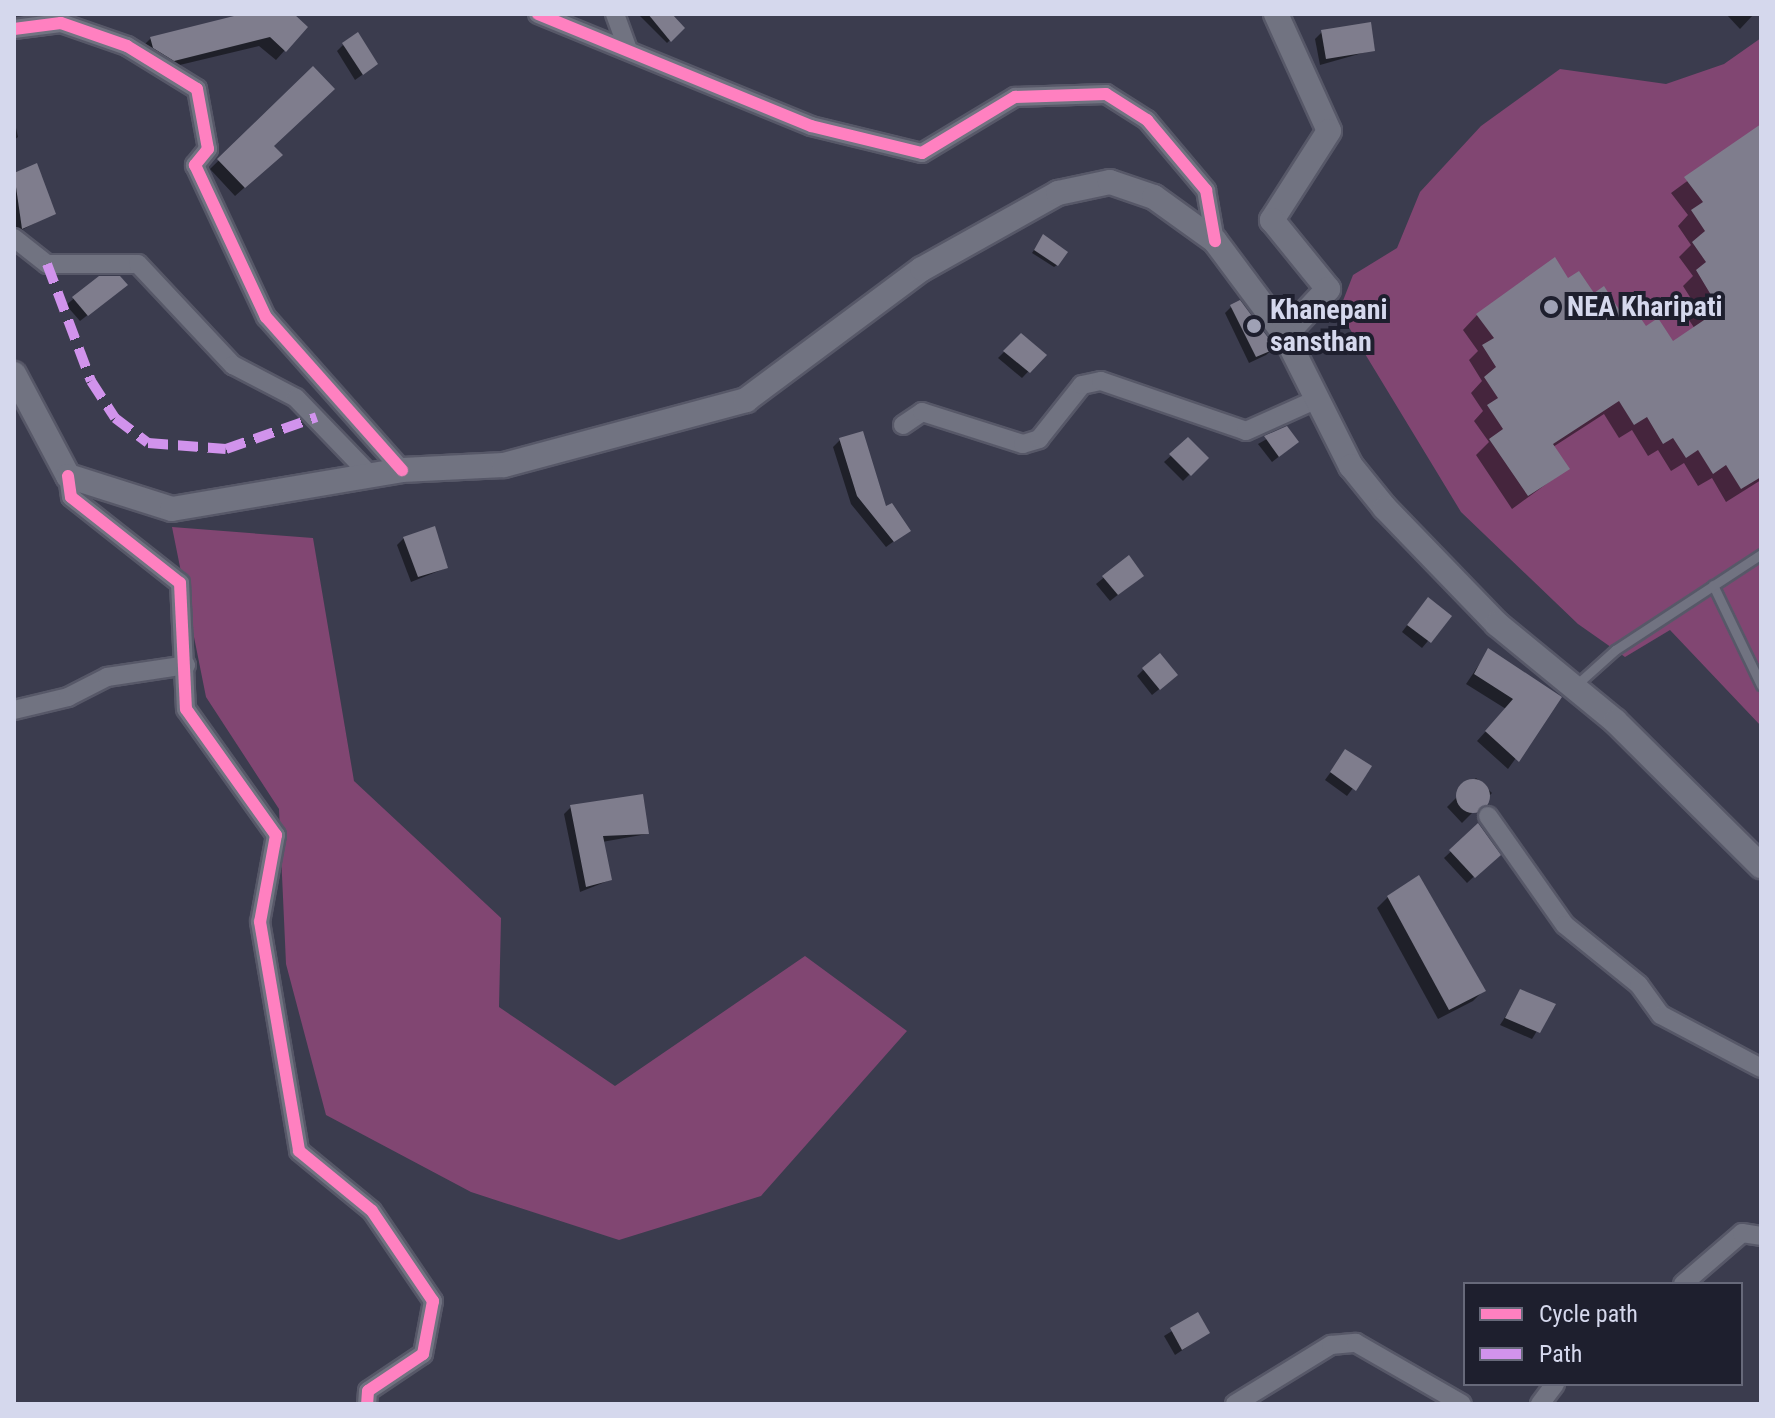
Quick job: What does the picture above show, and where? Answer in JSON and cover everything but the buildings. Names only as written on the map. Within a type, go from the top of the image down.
[{"type":"main road","points":[[1276,14],[1329,131],[1272,220],[1328,289],[1285,335]]},
{"type":"main road","points":[[14,374],[68,476],[172,509],[402,470],[504,465],[746,400],[922,269],[1058,193],[1110,182],[1154,197],[1215,241],[1285,335],[1315,400],[1351,466],[1385,508],[1497,624],[1575,687],[1761,866]]},
{"type":"street","points":[[538,14],[811,126],[922,153],[1015,97],[1106,94],[1147,120],[1206,190],[1215,241]]},
{"type":"street","points":[[615,14],[628,50]]},
{"type":"street","points":[[14,29],[61,23],[127,46],[197,89],[208,149],[195,165],[266,317],[402,470]]},
{"type":"street","points":[[14,238],[47,264],[138,264],[233,365],[296,398],[370,475]]},
{"type":"street","points":[[903,425],[922,412],[1023,444],[1039,439],[1082,385],[1101,381],[1246,431],[1315,400]]},
{"type":"street","points":[[68,476],[71,497],[180,583],[186,709],[276,835],[260,922],[299,1151],[372,1211],[433,1301],[423,1354],[368,1391],[367,1404]]},
{"type":"street","points":[[14,710],[68,697],[107,677],[186,665]]},
{"type":"street","points":[[1488,816],[1565,925],[1639,985],[1661,1015],[1761,1068]]},
{"type":"street","points":[[1685,1282],[1742,1233],[1761,1236]]},
{"type":"street","points":[[1235,1404],[1331,1345],[1356,1343],[1462,1404]]},
{"type":"street","points":[[1540,1404],[1554,1386]]},
{"type":"lane","points":[[1575,687],[1615,650],[1761,554]]},
{"type":"lane","points":[[1713,585],[1761,685]]},
{"type":"shaded area","points":[[1761,38],[1761,726],[1670,630],[1625,657],[1578,624],[1461,512],[1339,311],[1353,275],[1397,248],[1420,192],[1481,126],[1560,69],[1666,84],[1724,64]]},
{"type":"shaded area","points":[[172,527],[313,538],[354,781],[501,918],[499,1007],[615,1086],[805,956],[907,1031],[761,1196],[619,1240],[471,1192],[326,1115],[286,964],[279,809],[206,697]]},
{"type":"marked path","points":[[47,264],[91,381],[115,418],[148,443],[226,449],[317,417]]},
{"type":"cycle path","points":[[538,14],[811,126],[922,153],[1015,97],[1106,94],[1147,120],[1206,190],[1215,241]]},
{"type":"cycle path","points":[[14,29],[61,23],[127,46],[197,89],[208,149],[195,165],[266,317],[402,470]]},
{"type":"cycle path","points":[[68,476],[71,497],[180,583],[186,709],[276,835],[260,922],[299,1151],[372,1211],[433,1301],[423,1354],[368,1391],[367,1404]]},
{"type":"place","name":"NEA Kharipati","points":[[1551,307]]},
{"type":"place","name":"Khanepani sansthan","points":[[1254,326]]}]
